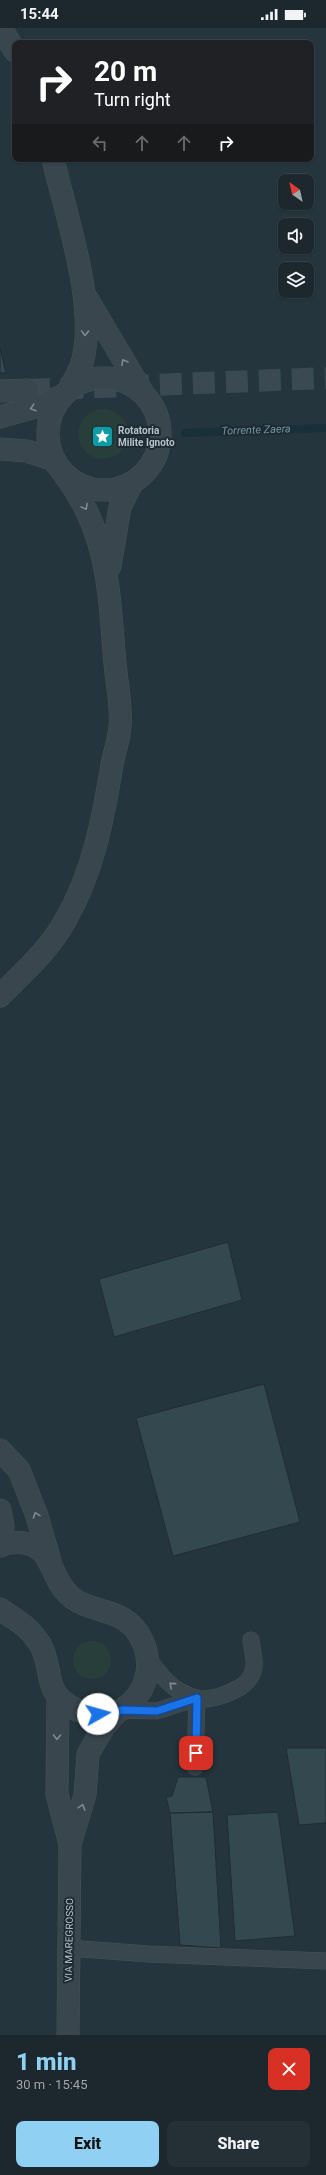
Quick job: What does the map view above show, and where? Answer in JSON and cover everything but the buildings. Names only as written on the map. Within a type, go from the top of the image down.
[{"type":"street","points":[[1,28],[12,46]]},
{"type":"street","points":[[0,996],[45,950],[65,922],[91,865],[120,727],[108,582],[99,538],[87,510],[59,467],[47,433],[50,419],[56,406],[66,393],[82,362],[85,332],[85,294],[54,162]]},
{"type":"street","points":[[0,449],[27,451],[59,467],[76,483],[89,488],[104,490],[118,488],[132,483],[143,474],[152,463],[158,449],[160,435],[154,407],[145,396],[85,294]]},
{"type":"street","points":[[0,418],[36,407],[66,393],[83,382],[99,379],[116,380],[132,385],[145,396]]},
{"type":"street","points":[[0,391],[28,390]]},
{"type":"street","points":[[108,582],[120,507],[132,483]]},
{"type":"street","points":[[0,1450],[19,1470],[37,1516],[52,1566]]},
{"type":"street","points":[[0,1510],[3,1527],[0,1539]]},
{"type":"street","points":[[0,1546],[12,1542],[29,1544],[45,1554],[61,1586],[72,1598],[87,1606],[114,1613],[126,1620],[138,1633],[145,1654],[146,1671],[143,1686],[135,1699],[103,1728],[88,1754],[85,1795],[70,1844]]},
{"type":"street","points":[[1,1610],[23,1623],[34,1634],[43,1650],[50,1683],[58,1698],[71,1707],[86,1712],[98,1714],[120,1711]]},
{"type":"street","points":[[58,1698],[57,1794],[70,1844]]},
{"type":"street","name":"VIA MAREGROSSO","points":[[68,2035],[70,1844]]},
{"type":"lane","points":[[120,1711],[157,1711],[202,1698],[225,1695],[241,1688],[252,1675],[254,1666],[251,1640]]},
{"type":"lane","points":[[145,1654],[170,1684],[179,1690],[202,1698]]},
{"type":"lane","points":[[195,1766],[202,1698]]},
{"type":"lane","points":[[68,1948],[150,1954],[326,1961]]},
{"type":"green space","points":[[98,409],[108,409],[121,416],[128,429],[128,439],[121,452],[108,459],[98,459],[89,455],[82,448],[78,439],[78,429],[82,420],[89,413]]},
{"type":"green space","points":[[88,1641],[96,1641],[103,1644],[108,1649],[111,1660],[108,1671],[103,1676],[96,1679],[88,1679],[81,1676],[76,1671],[73,1664],[73,1656],[76,1649],[81,1644]]},
{"type":"waterway","name":"Torrente Zaera","points":[[185,433],[326,428]]},
{"type":"tunnel","points":[[28,390],[326,378]]},
{"type":"place","name":"Rotatoria Milite Ignoto","points":[[102,436]]},
{"type":"route","points":[[98,1714],[110,1714],[122,1710],[157,1711],[197,1698],[196,1753]]}]
